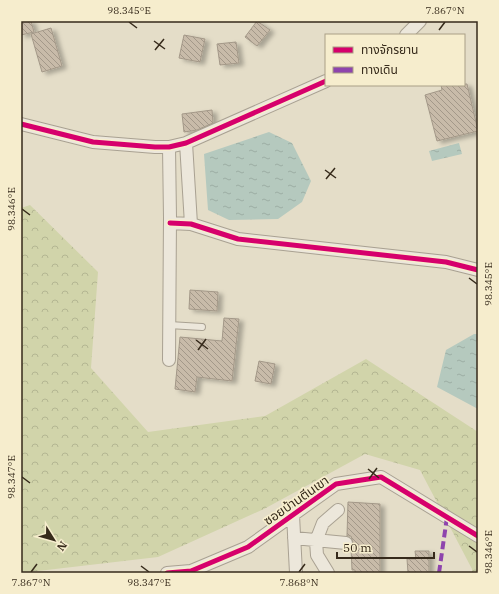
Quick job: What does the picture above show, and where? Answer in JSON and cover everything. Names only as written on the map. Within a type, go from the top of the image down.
[{"type":"street","points":[[407,34],[420,21]]},
{"type":"street","points":[[21,124],[93,142],[169,147],[186,143],[325,81]]},
{"type":"street","points":[[186,143],[191,224]]},
{"type":"street","points":[[169,147],[169,360]]},
{"type":"street","points":[[170,223],[191,224],[238,239],[446,262],[478,270]]},
{"type":"street","name":"ซอยบ้านตีนเขา","points":[[166,573],[192,570],[248,547],[336,484],[381,476],[478,536]]},
{"type":"street","points":[[328,573],[318,555],[316,540],[323,523],[338,510]]},
{"type":"street","points":[[294,515],[294,538],[297,571]]},
{"type":"street","points":[[294,538],[346,543]]},
{"type":"lane","points":[[169,325],[202,327]]},
{"type":"green space","points":[[30,205],[98,272],[91,368],[148,432],[265,416],[366,359],[478,432],[478,573],[472,573],[472,569],[420,470],[365,454],[264,509],[158,557],[21,573],[21,208]]},
{"type":"water","points":[[269,132],[292,143],[311,181],[302,202],[278,219],[229,220],[208,210],[204,154]]},
{"type":"water","points":[[459,143],[462,154],[432,161],[429,151]]},
{"type":"water","points":[[474,334],[478,334],[478,409],[437,387],[446,350]]},
{"type":"building","points":[[21,21],[31,21],[34,32],[21,35]]},
{"type":"building","points":[[257,21],[270,30],[257,46],[245,37]]},
{"type":"building","points":[[51,28],[62,66],[42,72],[31,34]]},
{"type":"building","points":[[184,35],[205,39],[200,62],[179,58]]},
{"type":"building","points":[[236,42],[239,63],[220,65],[217,44]]},
{"type":"building","points":[[465,84],[467,84],[478,131],[437,141],[425,95],[442,90],[441,86],[465,86]]},
{"type":"building","points":[[212,110],[213,123],[197,130],[184,132],[182,114]]},
{"type":"building","points":[[190,290],[218,292],[217,311],[189,309]]},
{"type":"building","points":[[224,318],[239,319],[232,381],[197,377],[195,392],[175,389],[180,337],[222,341]]},
{"type":"building","points":[[259,361],[275,364],[271,384],[255,381]]},
{"type":"building","points":[[348,502],[380,504],[380,573],[355,573],[355,570],[352,570],[351,548],[353,543],[351,536],[347,536]]},
{"type":"building","points":[[415,551],[429,551],[429,573],[408,573],[407,559],[416,559]]},
{"type":"marked path","points":[[439,573],[447,517]]},
{"type":"cycle path","points":[[21,124],[93,142],[169,147],[186,143],[325,81]]},
{"type":"cycle path","points":[[170,223],[191,224],[238,239],[446,262],[478,270]]},
{"type":"cycle path","points":[[167,573],[191,571],[248,547],[336,484],[381,477],[478,536]]}]
